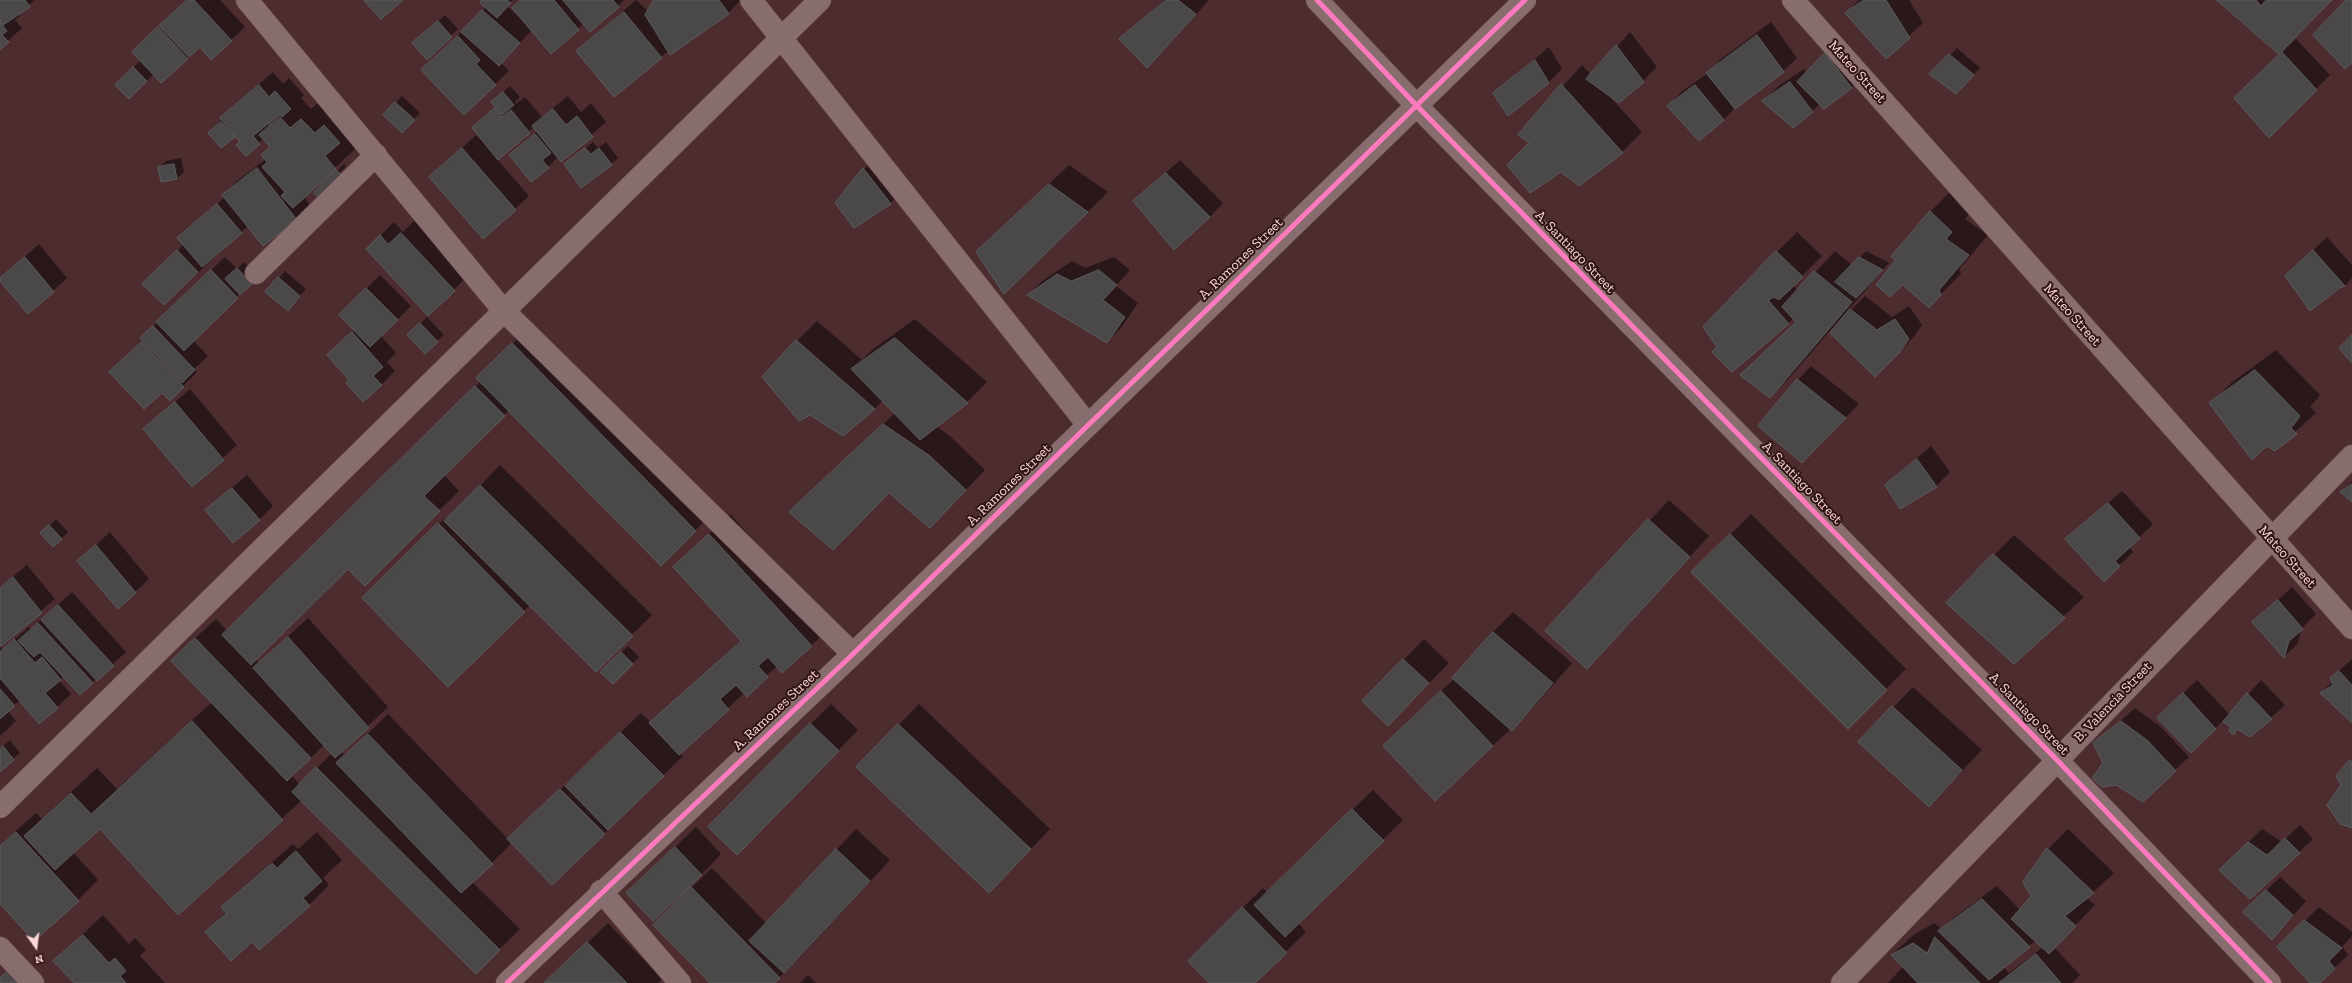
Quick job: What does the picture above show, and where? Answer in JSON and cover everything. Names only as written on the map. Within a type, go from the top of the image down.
[{"type":"street","points":[[247,0],[503,310],[853,654]]},
{"type":"street","points":[[751,0],[782,37],[1088,425]]},
{"type":"street","points":[[0,807],[503,310],[820,0]]},
{"type":"street","name":"A. Santiago Street","points":[[1317,0],[1416,105],[2057,760],[2270,983]]},
{"type":"street","name":"A. Ramones Street","points":[[507,983],[853,654],[1525,0]]},
{"type":"street","name":"Mateo Street","points":[[1793,0],[2271,539],[2352,628]]},
{"type":"street","points":[[256,273],[376,155]]},
{"type":"street","name":"B. Valencia Street","points":[[1842,983],[2352,456]]},
{"type":"street","points":[[601,892],[680,983]]},
{"type":"street","points":[[0,948],[33,983]]},
{"type":"building","points":[[0,0],[25,0],[30,7],[3,25],[0,20]]},
{"type":"building","points":[[187,0],[194,0],[232,41],[211,60],[200,47],[189,57],[159,26]]},
{"type":"building","points":[[364,0],[403,0],[381,19]]},
{"type":"building","points":[[482,0],[507,0],[511,3],[497,18],[480,3]]},
{"type":"building","points":[[521,0],[554,0],[579,30],[551,54],[512,8]]},
{"type":"building","points":[[563,0],[613,0],[619,7],[590,32]]},
{"type":"building","points":[[654,0],[719,0],[729,14],[670,55],[645,15]]},
{"type":"building","points":[[1166,0],[1178,0],[1196,14],[1147,68],[1119,39]]},
{"type":"building","points":[[1864,0],[1886,0],[1910,38],[1886,59],[1845,13]]},
{"type":"building","points":[[2217,0],[2256,0],[2261,6],[2266,0],[2332,0],[2279,54]]},
{"type":"building","points":[[2346,0],[2352,0],[2352,63],[2345,69],[2313,35]]},
{"type":"building","points":[[482,10],[520,43],[499,66],[461,32]]},
{"type":"building","points":[[624,12],[662,58],[614,97],[576,51]]},
{"type":"building","points":[[438,21],[452,37],[427,60],[412,43]]},
{"type":"building","points":[[0,22],[7,31],[2,35],[9,42],[0,50]]},
{"type":"building","points":[[158,27],[188,59],[161,83],[132,52]]},
{"type":"building","points":[[1757,35],[1784,72],[1735,109],[1706,73]]},
{"type":"building","points":[[458,36],[480,60],[476,64],[496,85],[464,115],[421,70]]},
{"type":"building","points":[[1616,45],[1644,82],[1619,103],[1586,79]]},
{"type":"building","points":[[2282,52],[2317,90],[2269,138],[2234,98]]},
{"type":"building","points":[[1825,53],[1852,88],[1824,109],[1797,82]]},
{"type":"building","points":[[1949,54],[1974,75],[1956,94],[1929,74]]},
{"type":"building","points":[[1535,60],[1549,83],[1508,116],[1493,93]]},
{"type":"building","points":[[133,67],[147,81],[129,99],[115,85]]},
{"type":"building","points":[[1790,82],[1813,112],[1793,128],[1762,101]]},
{"type":"building","points":[[1561,84],[1623,153],[1579,186],[1561,172],[1530,193],[1507,165],[1529,143],[1518,135]]},
{"type":"building","points":[[259,85],[269,97],[275,91],[291,109],[282,117],[280,114],[253,136],[260,144],[246,156],[236,145],[240,142],[220,118]]},
{"type":"building","points":[[1695,85],[1724,120],[1699,141],[1667,106]]},
{"type":"building","points":[[503,92],[514,105],[502,115],[491,102]]},
{"type":"building","points":[[395,102],[415,120],[402,133],[383,115]]},
{"type":"building","points":[[495,108],[502,117],[511,110],[530,133],[498,160],[472,128]]},
{"type":"building","points":[[553,109],[566,125],[577,116],[593,137],[561,162],[532,126]]},
{"type":"building","points":[[280,117],[290,128],[301,119],[315,133],[324,125],[340,143],[325,156],[336,169],[293,208],[281,196],[285,192],[262,167],[267,162],[261,155],[270,147],[259,135]]},
{"type":"building","points":[[221,122],[235,137],[221,148],[208,133]]},
{"type":"building","points":[[535,134],[551,153],[542,160],[549,168],[531,182],[509,155]]},
{"type":"building","points":[[462,148],[516,210],[483,239],[429,177]]},
{"type":"building","points":[[585,148],[591,154],[599,148],[612,165],[581,188],[564,164]]},
{"type":"building","points":[[174,164],[177,179],[161,182],[158,167]]},
{"type":"building","points":[[257,168],[297,220],[263,246],[222,195]]},
{"type":"building","points":[[863,168],[891,204],[854,228],[835,203]]},
{"type":"building","points":[[336,170],[341,174],[318,197],[314,193]]},
{"type":"building","points":[[1166,173],[1210,217],[1174,250],[1133,201]]},
{"type":"building","points":[[1049,184],[1088,212],[1004,294],[976,252]]},
{"type":"building","points":[[217,204],[242,233],[202,267],[177,238]]},
{"type":"building","points":[[1930,211],[1952,232],[1946,239],[1969,255],[1939,290],[1941,295],[1929,308],[1903,285],[1890,297],[1876,285],[1896,259],[1891,257]]},
{"type":"building","points":[[401,233],[455,291],[428,316],[366,249],[380,235],[388,244]]},
{"type":"building","points":[[177,250],[198,272],[164,305],[142,284]]},
{"type":"building","points":[[2313,250],[2345,286],[2341,287],[2310,311],[2285,276]]},
{"type":"building","points":[[1776,251],[1803,277],[1779,300],[1774,297],[1768,300],[1789,324],[1732,372],[1712,352],[1717,347],[1703,327]]},
{"type":"building","points":[[25,257],[54,292],[28,314],[0,281],[0,278]]},
{"type":"building","points":[[1859,257],[1883,270],[1856,298],[1835,282]]},
{"type":"building","points":[[237,268],[252,284],[240,295],[225,279]]},
{"type":"building","points":[[211,270],[238,298],[184,351],[156,322]]},
{"type":"building","points":[[1099,270],[1117,285],[1103,300],[1125,317],[1107,343],[1027,295],[1057,274],[1071,281]]},
{"type":"building","points":[[1814,271],[1852,302],[1770,398],[1740,375],[1796,322],[1782,307]]},
{"type":"building","points":[[278,277],[300,296],[288,311],[265,292]]},
{"type":"building","points":[[366,288],[398,320],[370,347],[339,315]]},
{"type":"building","points":[[1850,309],[1877,330],[1895,319],[1909,339],[1898,354],[1875,377],[1830,333]]},
{"type":"building","points":[[420,323],[438,342],[425,354],[407,335]]},
{"type":"building","points":[[153,326],[195,370],[182,383],[140,338]]},
{"type":"building","points":[[352,332],[383,367],[373,376],[382,385],[363,402],[346,383],[349,380],[327,355]]},
{"type":"building","points":[[2352,335],[2352,363],[2339,348]]},
{"type":"building","points":[[895,338],[968,403],[920,440],[851,369]]},
{"type":"building","points":[[796,340],[875,409],[843,436],[810,415],[799,421],[762,377]]},
{"type":"building","points":[[142,342],[184,387],[170,401],[162,393],[144,409],[109,372]]},
{"type":"building","points":[[512,343],[696,531],[661,566],[476,378]]},
{"type":"building","points":[[2255,370],[2300,416],[2291,428],[2297,434],[2275,451],[2267,446],[2252,460],[2209,403]]},
{"type":"building","points":[[1797,379],[1846,418],[1802,463],[1758,426]]},
{"type":"building","points":[[475,386],[505,416],[424,496],[440,511],[365,586],[348,569],[251,665],[222,635]]},
{"type":"building","points":[[175,402],[224,460],[192,487],[143,429]]},
{"type":"building","points":[[883,424],[930,456],[966,490],[930,528],[889,493],[833,550],[789,512]]},
{"type":"building","points":[[1917,459],[1937,487],[1900,509],[1885,485]]},
{"type":"building","points":[[2352,484],[2352,502],[2340,492]]},
{"type":"building","points":[[480,485],[633,636],[596,672],[444,521]]},
{"type":"building","points":[[232,488],[260,520],[233,543],[205,510]]},
{"type":"building","points":[[2108,503],[2140,538],[2115,561],[2120,566],[2104,582],[2065,539]]},
{"type":"building","points":[[1648,519],[1690,557],[1587,669],[1545,631]]},
{"type":"building","points":[[438,523],[525,612],[448,687],[362,598]]},
{"type":"building","points":[[49,525],[62,539],[53,547],[40,533]]},
{"type":"building","points":[[709,534],[812,646],[782,673],[768,657],[758,666],[768,677],[747,697],[736,685],[720,699],[729,710],[679,755],[649,723],[741,641],[673,567]]},
{"type":"building","points":[[1730,534],[1887,690],[1848,729],[1691,572]]},
{"type":"building","points":[[96,545],[136,593],[118,609],[77,561]]},
{"type":"building","points":[[1993,554],[2065,618],[2014,664],[1946,603]]},
{"type":"building","points":[[13,577],[42,613],[0,647],[0,588]]},
{"type":"building","points":[[2278,600],[2303,629],[2289,641],[2284,658],[2252,622]]},
{"type":"building","points":[[58,605],[114,666],[97,681],[41,620]]},
{"type":"building","points":[[38,623],[93,683],[80,695],[40,652],[34,657],[18,641]]},
{"type":"building","points":[[1493,632],[1553,683],[1512,731],[1452,678]]},
{"type":"building","points":[[288,637],[369,728],[335,758],[253,668]]},
{"type":"building","points":[[195,638],[311,758],[287,781],[171,661]]},
{"type":"building","points":[[14,639],[35,663],[42,657],[61,680],[45,693],[58,708],[39,724],[0,678],[0,652]]},
{"type":"building","points":[[621,652],[633,664],[613,684],[600,672]]},
{"type":"building","points":[[1403,659],[1429,683],[1388,726],[1362,701]]},
{"type":"building","points":[[2339,671],[2352,685],[2352,723],[2320,693],[2333,685],[2330,678]]},
{"type":"building","points":[[0,689],[15,706],[0,719]]},
{"type":"building","points":[[1441,691],[1493,746],[1435,801],[1383,746]]},
{"type":"building","points":[[2183,693],[2216,729],[2191,753],[2157,718]]},
{"type":"building","points":[[2247,693],[2272,719],[2250,737],[2237,729],[2234,735],[2229,731],[2231,727],[2223,722]]},
{"type":"building","points":[[1892,706],[1962,770],[1929,807],[1858,742]]},
{"type":"building","points":[[192,721],[283,820],[178,915],[100,829],[55,870],[24,836],[71,793],[91,814]]},
{"type":"building","points":[[2121,721],[2148,741],[2176,771],[2143,802],[2116,785],[2102,787],[2092,778],[2103,763],[2093,743]]},
{"type":"building","points":[[810,723],[839,751],[737,855],[708,827]]},
{"type":"building","points":[[898,724],[1031,849],[989,893],[856,767]]},
{"type":"building","points":[[620,732],[664,776],[608,830],[565,786]]},
{"type":"building","points":[[368,734],[493,864],[461,893],[336,763]]},
{"type":"building","points":[[3,746],[14,760],[0,772],[0,749]]},
{"type":"building","points":[[2350,760],[2352,762],[2352,828],[2340,824],[2327,805],[2341,785],[2336,776]]},
{"type":"building","points":[[316,767],[500,950],[476,974],[292,792]]},
{"type":"building","points":[[560,789],[605,834],[552,885],[507,839]]},
{"type":"building","points":[[1352,809],[1384,841],[1285,937],[1254,905]]},
{"type":"building","points":[[16,832],[79,901],[34,941],[0,904],[0,846]]},
{"type":"building","points":[[2285,838],[2300,853],[2250,899],[2219,870],[2248,842],[2267,855]]},
{"type":"building","points":[[675,847],[702,875],[653,921],[626,893]]},
{"type":"building","points":[[2047,848],[2094,893],[2065,916],[2076,926],[2049,954],[2011,919],[2031,896],[2023,882]]},
{"type":"building","points":[[836,849],[870,881],[784,973],[749,941]]},
{"type":"building","points":[[296,851],[322,881],[303,898],[310,906],[259,950],[252,942],[231,961],[205,932],[226,913],[221,907],[272,863],[277,868]]},
{"type":"building","points":[[691,887],[780,978],[775,983],[710,983],[653,925]]},
{"type":"building","points":[[2266,890],[2293,915],[2272,940],[2243,912]]},
{"type":"building","points":[[1982,899],[2030,947],[1989,980],[1938,931]]},
{"type":"building","points":[[1242,907],[1287,953],[1255,983],[1209,983],[1188,961]]},
{"type":"building","points":[[2304,920],[2342,948],[2329,961],[2335,969],[2320,983],[2310,983],[2277,947]]},
{"type":"building","points":[[83,935],[109,963],[115,958],[126,971],[120,976],[126,983],[74,983],[53,961]]},
{"type":"building","points":[[1935,937],[1980,983],[1918,983],[1891,955],[1913,943],[1927,953]]},
{"type":"building","points":[[587,942],[627,983],[544,983]]},
{"type":"building","points":[[2036,954],[2061,983],[1999,983]]},
{"type":"building","points":[[10,969],[22,983],[0,983],[0,978]]},
{"type":"cycle path","points":[[1317,0],[1416,105],[2057,760],[2270,983]]},
{"type":"cycle path","points":[[507,983],[853,654],[1525,0]]}]
